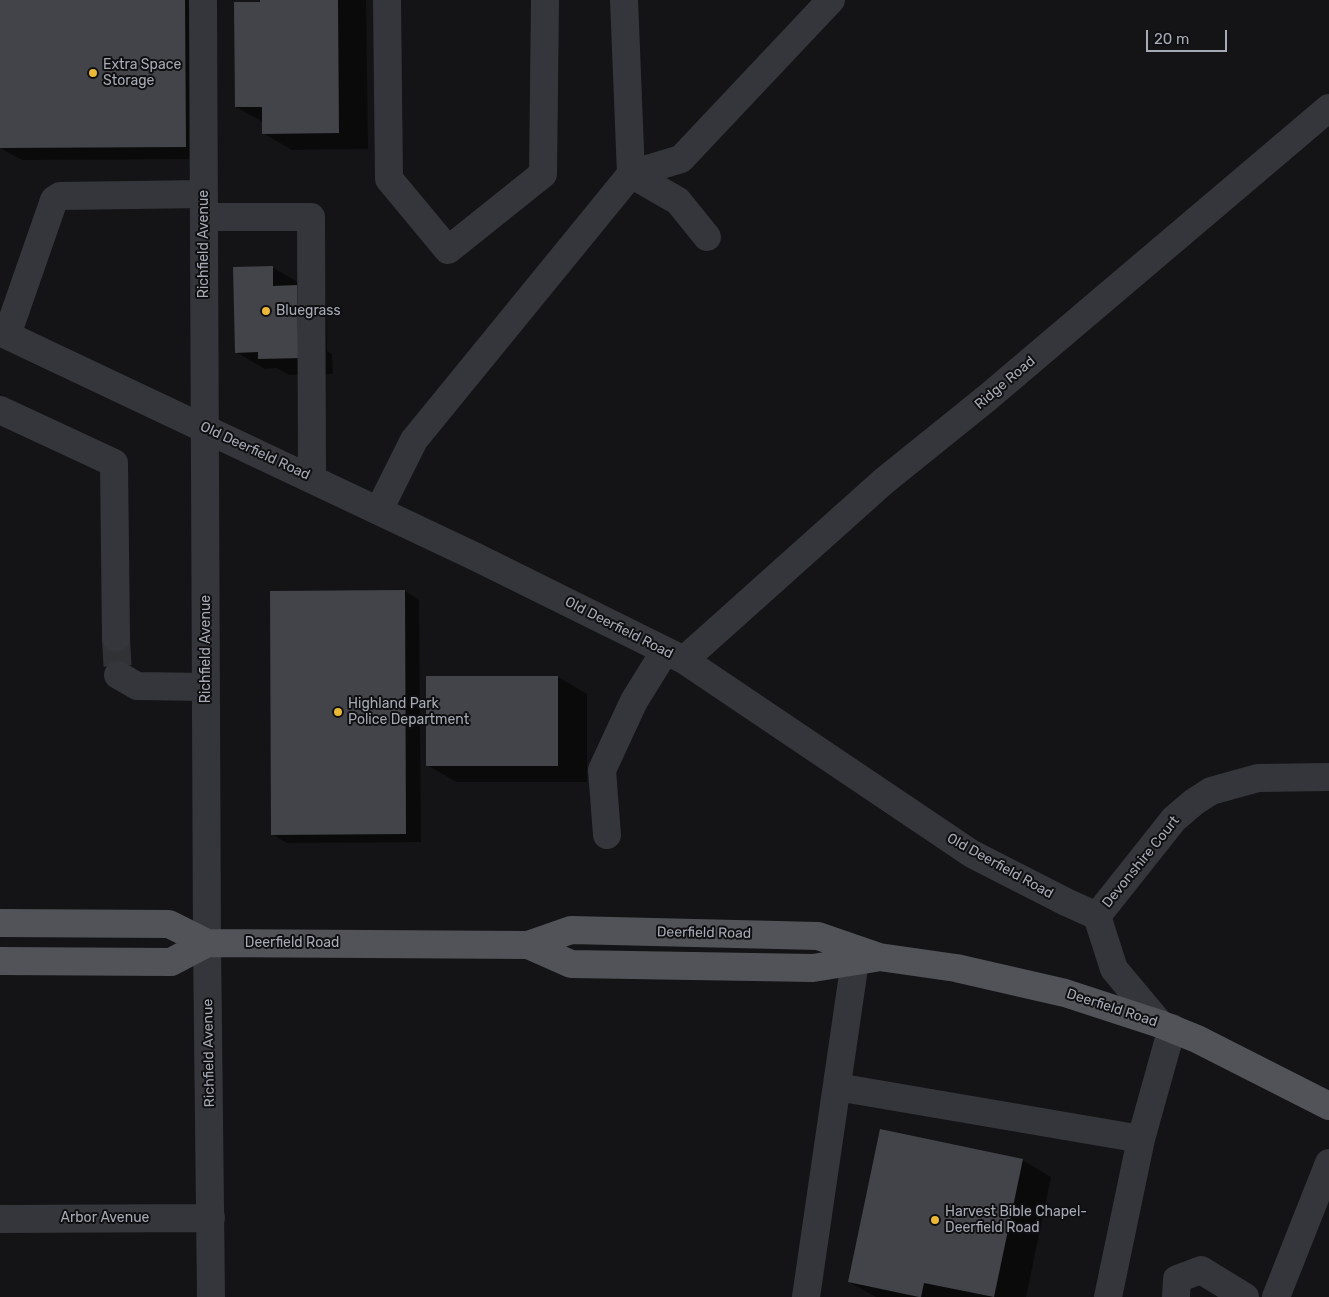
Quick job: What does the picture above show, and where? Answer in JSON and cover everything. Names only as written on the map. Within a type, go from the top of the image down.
[{"type":"main road","name":"Deerfield Road","points":[[0,923],[169,924],[207,943],[528,945],[571,930],[818,936],[867,959],[956,968],[1065,993],[1166,1026],[1306,1092],[1329,1106]]},
{"type":"main road","name":"Deerfield Road","points":[[0,961],[171,962],[207,943]]},
{"type":"street","name":"Richfield Avenue","points":[[203,0],[207,943],[211,1297]]},
{"type":"street","points":[[387,0],[389,179],[448,250],[543,174],[545,0]]},
{"type":"street","points":[[624,0],[631,174]]},
{"type":"street","points":[[379,510],[414,440],[631,174],[681,159],[831,0]]},
{"type":"street","name":"Ridge Road","points":[[607,836],[602,770],[634,701],[675,656],[884,481],[987,398],[1329,108]]},
{"type":"street","points":[[631,174],[678,201],[707,237]]},
{"type":"street","points":[[4,333],[54,200],[60,196],[204,206],[311,217],[312,478]]},
{"type":"street","name":"Old Deerfield Road","points":[[4,333],[379,510],[675,656],[972,854],[1097,916]]},
{"type":"street","points":[[0,410],[114,463],[116,638]]},
{"type":"street","points":[[118,675],[137,686],[206,686]]},
{"type":"street","name":"Devonshire Court","points":[[1097,916],[1174,819],[1211,791],[1258,778],[1329,777]]},
{"type":"street","points":[[1097,916],[1114,969],[1166,1026],[1108,1297]]},
{"type":"street","points":[[806,1297],[837,1087],[867,959]]},
{"type":"street","points":[[837,1087],[1141,1139]]},
{"type":"street","points":[[1276,1297],[1329,1162]]},
{"type":"street","name":"Arbor Avenue","points":[[0,1218],[211,1218]]},
{"type":"street","points":[[1176,1297],[1177,1280],[1201,1270],[1245,1297]]},
{"type":"building","name":"Extra Space Storage","points":[[0,0],[185,0],[186,147],[0,148]]},
{"type":"building","points":[[260,0],[338,0],[339,133],[262,134],[262,107],[235,107],[234,2],[260,2]]},
{"type":"building","name":"Bluegrass","points":[[273,266],[273,286],[297,285],[298,336],[304,358],[258,359],[258,352],[235,353],[233,267]]},
{"type":"building","name":"Highland Park Police Department","points":[[405,590],[406,834],[271,835],[270,591]]},
{"type":"building","points":[[426,676],[558,676],[558,766],[426,766]]},
{"type":"building","name":"Harvest Bible Chapel- Deerfield Road","points":[[880,1129],[1023,1159],[994,1297],[924,1283],[921,1297],[919,1297],[848,1282]]},
{"type":"tunnel","points":[[116,638],[118,675]]},
{"type":"place","name":"Extra Space Storage","points":[[93,73]]},
{"type":"place","name":"Bluegrass","points":[[266,311]]},
{"type":"place","name":"Highland Park Police Department","points":[[338,712]]},
{"type":"place","name":"Harvest Bible Chapel- Deerfield Road","points":[[935,1220]]}]
